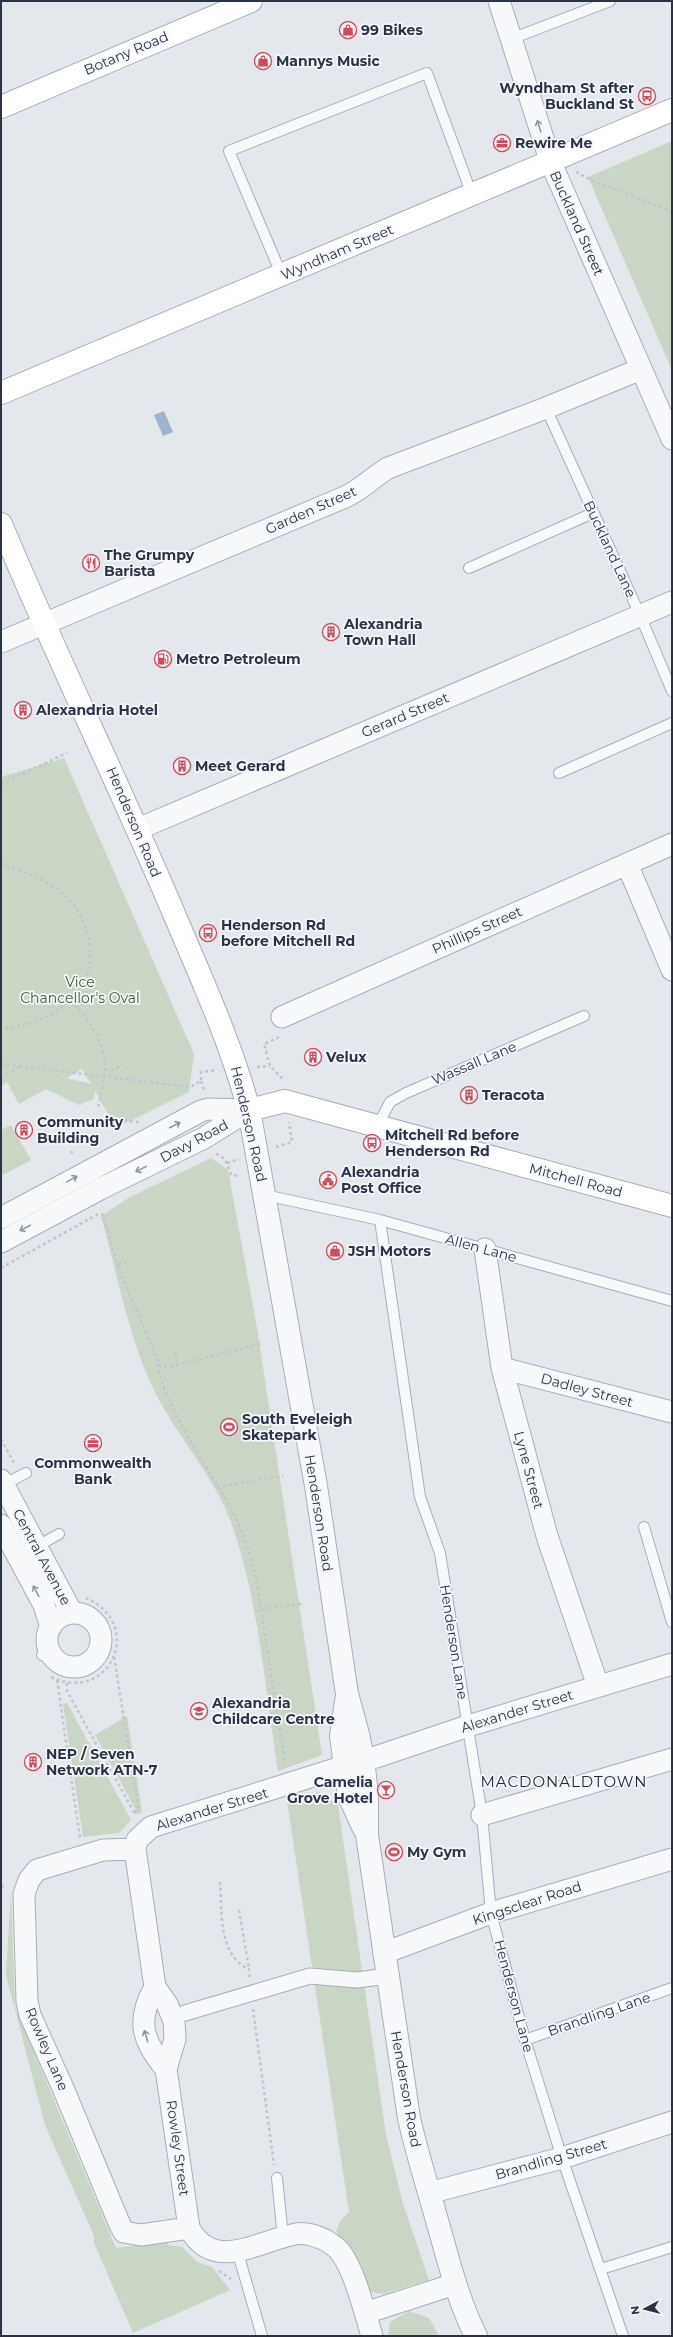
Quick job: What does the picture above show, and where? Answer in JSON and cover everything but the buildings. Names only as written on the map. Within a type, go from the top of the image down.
[{"type":"main road","name":"Botany Road","points":[[1,107],[251,1]]},
{"type":"main road","name":"Wyndham Street","points":[[1,393],[472,196],[672,110]]},
{"type":"main road","name":"Henderson Road","points":[[1,524],[43,624],[98,738],[138,829],[238,1069],[249,1110]]},
{"type":"main road","name":"Mitchell Road","points":[[249,1110],[285,1101],[672,1206]]},
{"type":"street","name":"Buckland Street","points":[[499,1],[550,163],[672,439]]},
{"type":"street","name":"Garden Street","points":[[1,642],[345,497],[358,491],[371,478],[388,468],[546,408],[641,369]]},
{"type":"street","name":"Gerard Street","points":[[138,829],[672,602]]},
{"type":"street","name":"Phillips Street","points":[[282,1017],[672,844]]},
{"type":"street","points":[[627,864],[672,970]]},
{"type":"street","name":"Davy Road","points":[[1,1218],[201,1111],[208,1108],[249,1110]]},
{"type":"street","name":"Davy Road","points":[[1,1242],[55,1212],[204,1138],[249,1110]]},
{"type":"street","name":"Henderson Road","points":[[249,1110],[316,1486],[347,1694],[358,1734],[354,1763],[367,1794],[367,1836],[409,2118],[455,2284],[465,2314],[476,2336]]},
{"type":"street","points":[[46,1194],[55,1212]]},
{"type":"street","name":"Lyne Street","points":[[484,1249],[502,1368],[547,1536],[598,1686]]},
{"type":"street","name":"Dadley Street","points":[[502,1368],[672,1412]]},
{"type":"street","name":"Central Avenue","points":[[2,1484],[72,1613]]},
{"type":"street","name":"Central Avenue","points":[[1,1525],[44,1605],[51,1627]]},
{"type":"street","points":[[72,1613],[85,1615],[98,1628],[101,1641],[98,1653],[89,1663],[70,1666],[58,1661],[46,1653],[51,1627],[60,1618],[72,1613]]},
{"type":"street","name":"Alexander Street","points":[[135,1849],[137,1840],[151,1827],[376,1757],[468,1726],[672,1664]]},
{"type":"street","points":[[482,1815],[672,1759]]},
{"type":"street","name":"Rowley Street","points":[[135,1849],[155,1987],[167,2004],[174,2021],[175,2039],[166,2069],[189,2228]]},
{"type":"street","name":"Rowley Lane","points":[[135,1849],[104,1850],[84,1855],[37,1870],[28,1880],[24,1894],[27,2001],[30,2015],[63,2088],[124,2232],[141,2235],[189,2228]]},
{"type":"street","name":"Kingsclear Road","points":[[384,1953],[491,1913],[672,1859]]},
{"type":"street","points":[[185,2013],[310,1976],[357,1980],[388,1976]]},
{"type":"street","name":"Rowley Street","points":[[155,1987],[146,2002],[142,2020],[148,2042],[155,2056],[166,2069]]},
{"type":"street","name":"Brandling Street","points":[[429,2193],[562,2158],[672,2122]]},
{"type":"street","points":[[189,2228],[195,2238],[204,2247],[218,2251],[251,2248],[297,2233],[314,2235],[330,2243],[341,2253],[365,2313],[372,2336]]},
{"type":"street","points":[[365,2313],[455,2284]]},
{"type":"lane","points":[[511,39],[610,1]]},
{"type":"lane","points":[[282,276],[229,151],[427,73],[472,196]]},
{"type":"lane","name":"Buckland Lane","points":[[546,408],[640,615],[672,691]]},
{"type":"lane","points":[[469,568],[593,513]]},
{"type":"lane","points":[[560,773],[672,723]]},
{"type":"lane","name":"Wassall Lane","points":[[378,1125],[390,1102],[406,1093],[584,1016]]},
{"type":"lane","name":"Allen Lane","points":[[265,1195],[380,1220],[672,1301]]},
{"type":"lane","name":"Henderson Lane","points":[[380,1220],[420,1497],[440,1552],[468,1726],[482,1815],[491,1913],[525,2040],[562,2158],[623,2336]]},
{"type":"lane","points":[[2,1484],[26,1473]]},
{"type":"lane","points":[[644,1527],[672,1622]]},
{"type":"lane","points":[[18,1557],[59,1534]]},
{"type":"lane","name":"Brandling Lane","points":[[525,2040],[672,1988]]},
{"type":"lane","points":[[276,2174],[283,2237]]},
{"type":"lane","points":[[601,2269],[672,2247]]},
{"type":"lane","points":[[237,2250],[262,2336]]},
{"type":"path","points":[[575,171],[593,181],[672,210]]},
{"type":"path","points":[[1,784],[67,754]]},
{"type":"path","points":[[1,864],[20,870],[59,891],[72,904],[82,919],[90,946],[90,963],[85,980],[70,1001],[52,1014],[36,1021],[1,1028]]},
{"type":"path","points":[[70,1001],[80,1009],[102,1049],[105,1067],[98,1108]]},
{"type":"path","points":[[281,1077],[270,1066],[264,1044],[280,1036],[282,1017]]},
{"type":"path","points":[[1,1064],[190,1087],[201,1081],[201,1072]]},
{"type":"path","points":[[105,1067],[114,1070],[122,1064]]},
{"type":"path","points":[[1,1077],[21,1066]]},
{"type":"path","points":[[118,1120],[139,1122]]},
{"type":"path","points":[[71,1151],[74,1156]]},
{"type":"path","points":[[218,1154],[227,1163],[231,1175]]},
{"type":"path","points":[[1,1268],[102,1212],[118,1264],[157,1364],[165,1391],[217,1487],[229,1506],[249,1552],[257,1581],[286,1771]]},
{"type":"path","points":[[118,1264],[129,1262]]},
{"type":"path","points":[[157,1364],[162,1368],[178,1365],[263,1343]]},
{"type":"path","points":[[175,1353],[178,1365]]},
{"type":"path","points":[[217,1487],[283,1476]]},
{"type":"path","points":[[261,1609],[302,1604]]},
{"type":"path","points":[[114,1657],[138,1806],[135,1814]]},
{"type":"path","points":[[57,1680],[81,1844]]},
{"type":"path","points":[[67,1683],[68,1691],[139,1820]]},
{"type":"path","points":[[220,1882],[223,1926],[230,1953],[239,1965],[249,1969]]},
{"type":"path","points":[[239,1910],[249,1969],[251,1994],[276,2174]]},
{"type":"path","points":[[217,2269],[228,2279],[245,2279]]},
{"type":"green space","points":[[672,141],[672,370],[588,177]]},
{"type":"green space","name":"Vice Chancellor's Oval","points":[[64,758],[194,1054],[189,1092],[116,1128],[95,1091],[94,1099],[79,1105],[46,1089],[19,1104],[7,1082],[1,1086],[1,777]],"holes":[[[82,1069],[91,1084],[67,1078]]]},
{"type":"green space","points":[[11,1125],[31,1160],[1,1176],[1,1130]]},
{"type":"green space","points":[[211,1158],[228,1170],[257,1328],[322,1755],[278,1771],[255,1614],[241,1552],[231,1522],[214,1486],[170,1419],[151,1384],[135,1343],[101,1216],[130,1197]]},
{"type":"green space","points":[[67,1703],[131,1820],[119,1833],[83,1837],[63,1704]]},
{"type":"green space","points":[[127,1716],[142,1812],[138,1814],[95,1735]]},
{"type":"green space","points":[[319,1792],[338,1805],[386,2135],[403,2204],[429,2280],[383,2294],[370,2292],[336,2231],[341,2220],[349,2212],[287,1801]]},
{"type":"green space","points":[[11,1892],[15,2007],[116,2248],[167,2241],[168,2245],[182,2247],[197,2262],[212,2267],[230,2290],[133,2333],[94,2243],[94,2236],[45,2125],[6,1975]]},
{"type":"green space","points":[[409,2311],[429,2318],[439,2336],[388,2336],[390,2322]]},
{"type":"water","points":[[164,411],[173,432],[163,436],[154,415]]},
{"type":"place","name":"99 Bikes","points":[[348,30]]},
{"type":"place","name":"Mannys Music","points":[[263,61]]},
{"type":"place","name":"Wyndham St after Buckland St","points":[[647,96]]},
{"type":"place","name":"Rewire Me","points":[[502,143]]},
{"type":"place","name":"The Grumpy Barista","points":[[91,563]]},
{"type":"place","name":"Alexandria Town Hall","points":[[331,632]]},
{"type":"place","name":"Metro Petroleum","points":[[163,659]]},
{"type":"place","name":"Alexandria Hotel","points":[[23,710]]},
{"type":"place","name":"Meet Gerard","points":[[182,766]]},
{"type":"place","name":"Henderson Rd before Mitchell Rd","points":[[208,933]]},
{"type":"place","name":"Velux","points":[[313,1057]]},
{"type":"place","name":"Teracota","points":[[469,1095]]},
{"type":"place","name":"Community Building","points":[[24,1130]]},
{"type":"place","name":"Mitchell Rd before Henderson Rd","points":[[372,1143]]},
{"type":"place","name":"Alexandria Post Office","points":[[328,1180]]},
{"type":"place","name":"JSH Motors","points":[[335,1251]]},
{"type":"place","name":"South Eveleigh Skatepark","points":[[229,1427]]},
{"type":"place","name":"Commonwealth Bank","points":[[93,1443]]},
{"type":"place","name":"Alexandria Childcare Centre","points":[[199,1711]]},
{"type":"place","name":"NEP / Seven Network ATN-7","points":[[33,1762]]},
{"type":"place","name":"Camelia Grove Hotel","points":[[386,1790]]},
{"type":"place","name":"My Gym","points":[[394,1852]]},
{"type":"district","name":"MACDONALDTOWN","points":[[564,1782]]}]
